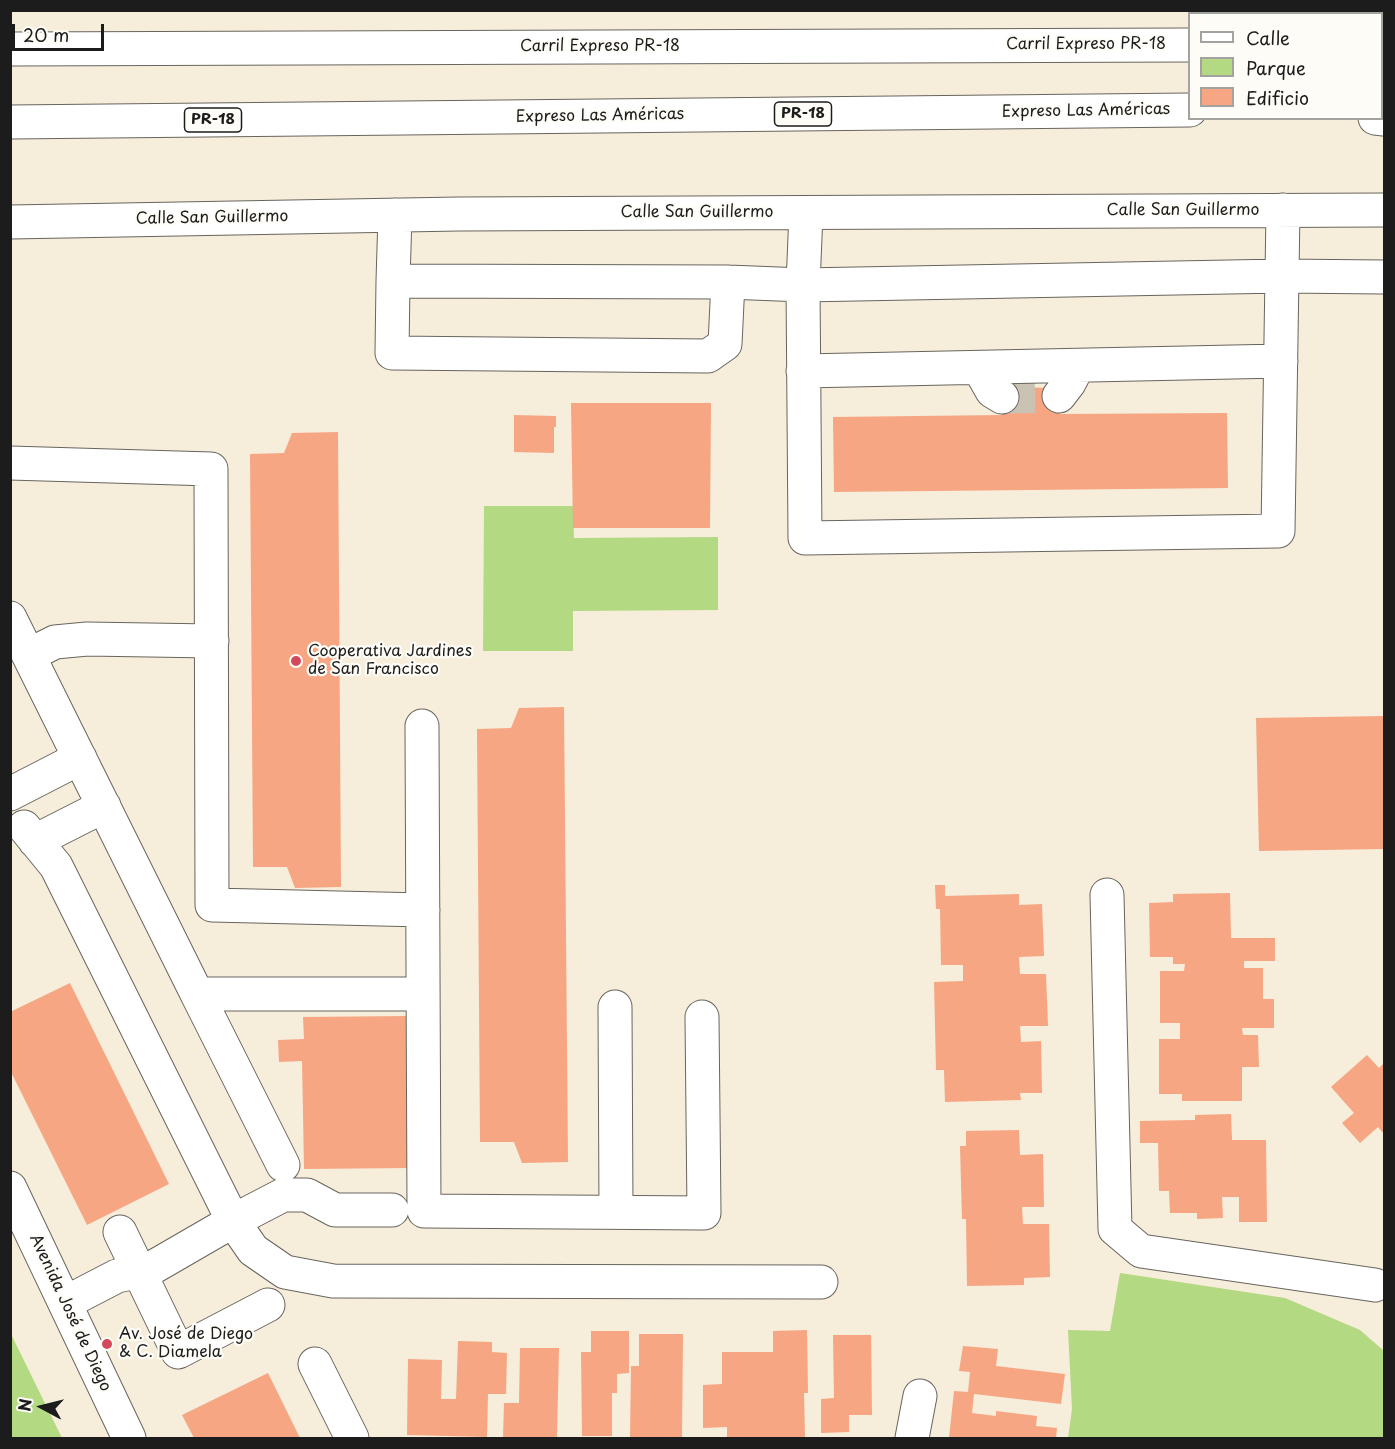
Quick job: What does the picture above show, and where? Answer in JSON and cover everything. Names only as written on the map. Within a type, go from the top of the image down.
[{"type":"main road","name":"Carril Expreso PR-18","points":[[10,49],[1188,45]]},
{"type":"main road","name":"Expreso Las Américas","points":[[10,122],[1188,110]]},
{"type":"main road","points":[[806,213],[803,371],[806,538],[1278,531],[1283,210]]},
{"type":"main road","name":"Calle San Guillermo","points":[[10,222],[395,215],[1384,210]]},
{"type":"main road","points":[[395,215],[392,353],[708,356],[725,344],[728,282]]},
{"type":"main road","points":[[393,280],[728,282],[803,285],[1282,276],[1384,277]]},
{"type":"main road","points":[[803,371],[1281,361]]},
{"type":"main road","points":[[1059,396],[1069,384],[1078,366]]},
{"type":"main road","points":[[979,368],[992,391],[1002,397]]},
{"type":"main road","points":[[10,463],[211,469],[212,905],[423,910]]},
{"type":"main road","points":[[10,618],[283,1165]]},
{"type":"main road","points":[[28,655],[55,642],[87,639],[212,641]]},
{"type":"main road","points":[[422,726],[424,1211],[704,1213],[702,1017]]},
{"type":"main road","points":[[80,758],[10,796],[23,834],[56,866],[233,1221],[253,1250],[285,1272],[333,1281],[821,1282]]},
{"type":"main road","points":[[23,834],[104,806]]},
{"type":"main road","points":[[1107,896],[1115,1228],[1141,1251],[1381,1281]]},
{"type":"main road","points":[[197,994],[423,994]]},
{"type":"main road","points":[[615,1007],[616,1212]]},
{"type":"main road","name":"Avenida José de Diego","points":[[10,1188],[129,1438]]},
{"type":"main road","points":[[65,1303],[117,1276],[150,1269],[233,1221],[283,1196],[306,1196],[335,1210],[392,1210]]},
{"type":"main road","points":[[120,1232],[178,1352],[268,1305]]},
{"type":"main road","points":[[315,1364],[352,1438]]},
{"type":"main road","points":[[912,1438],[920,1396]]},
{"type":"green space","points":[[484,506],[573,506],[574,538],[718,537],[718,610],[573,611],[573,651],[483,651]]},
{"type":"green space","points":[[1120,1273],[1285,1298],[1360,1330],[1384,1351],[1384,1438],[1068,1438],[1072,1409],[1068,1330],[1110,1331]]},
{"type":"green space","points":[[11,1334],[62,1438],[11,1438]]},
{"type":"building","points":[[1002,387],[1059,388],[1060,414],[1227,413],[1228,488],[834,492],[833,417],[1002,415]]},
{"type":"building","points":[[571,403],[711,403],[710,528],[573,528]]},
{"type":"building","points":[[514,415],[556,416],[554,453],[514,452]]},
{"type":"building","name":"Cooperativa Jardines de San Francisco","points":[[338,432],[341,887],[295,888],[287,867],[253,867],[250,454],[284,453],[292,433]]},
{"type":"building","points":[[564,707],[568,1162],[522,1163],[514,1142],[480,1142],[477,729],[511,728],[519,708]]},
{"type":"building","points":[[1384,716],[1384,849],[1259,851],[1256,718]]},
{"type":"building","points":[[935,885],[945,885],[945,896],[1019,894],[1019,905],[1042,904],[1044,956],[1019,957],[1020,974],[1046,974],[1048,1026],[1020,1026],[1021,1042],[1041,1041],[1042,1093],[1020,1093],[1021,1100],[945,1102],[944,1070],[936,1070],[934,982],[963,981],[963,965],[941,965],[940,909],[936,909]]},
{"type":"building","points":[[1230,893],[1231,938],[1275,938],[1275,961],[1244,961],[1244,968],[1263,968],[1263,999],[1274,999],[1274,1028],[1242,1028],[1243,1035],[1258,1035],[1259,1067],[1242,1067],[1242,1101],[1182,1101],[1182,1094],[1159,1094],[1159,1039],[1180,1039],[1180,1023],[1160,1023],[1160,971],[1184,971],[1185,964],[1173,964],[1173,957],[1150,957],[1149,903],[1173,902],[1173,894]]},
{"type":"building","points":[[70,983],[169,1184],[87,1225],[10,1070],[10,1012]]},
{"type":"building","points":[[407,1016],[409,1168],[304,1169],[302,1061],[279,1062],[278,1040],[304,1039],[303,1017]]},
{"type":"building","points":[[1367,1055],[1379,1068],[1384,1063],[1384,1134],[1378,1127],[1360,1143],[1342,1123],[1354,1113],[1331,1087]]},
{"type":"building","points":[[1231,1114],[1232,1140],[1266,1140],[1267,1222],[1239,1222],[1239,1197],[1222,1197],[1223,1218],[1197,1219],[1197,1213],[1170,1213],[1169,1191],[1159,1191],[1158,1143],[1140,1143],[1140,1121],[1195,1120],[1195,1115]]},
{"type":"building","points":[[1019,1130],[1020,1155],[1043,1154],[1044,1207],[1022,1207],[1023,1224],[1049,1224],[1050,1277],[1024,1278],[1024,1285],[967,1286],[966,1219],[962,1219],[960,1146],[966,1146],[966,1131]]},
{"type":"building","points":[[807,1330],[808,1393],[804,1393],[805,1438],[727,1438],[727,1427],[703,1428],[703,1385],[722,1384],[722,1352],[773,1352],[773,1331]]},
{"type":"building","points":[[591,1331],[629,1331],[629,1373],[617,1374],[617,1393],[612,1393],[612,1436],[582,1436],[581,1352],[591,1352]]},
{"type":"building","points":[[639,1334],[683,1334],[682,1438],[630,1438],[631,1366],[639,1366]]},
{"type":"building","points":[[833,1335],[871,1335],[872,1415],[849,1415],[849,1432],[821,1433],[821,1399],[834,1398]]},
{"type":"building","points":[[458,1341],[492,1342],[492,1352],[507,1353],[506,1394],[488,1394],[487,1437],[407,1435],[408,1359],[442,1360],[441,1399],[456,1399]]},
{"type":"building","points":[[963,1346],[998,1349],[996,1366],[1065,1374],[1061,1404],[974,1394],[972,1413],[996,1416],[996,1411],[1037,1416],[1036,1426],[1057,1428],[1056,1438],[949,1438],[954,1391],[968,1392],[970,1372],[959,1371]]},
{"type":"building","points":[[520,1348],[559,1348],[557,1438],[503,1438],[504,1403],[519,1403]]},
{"type":"building","points":[[268,1373],[300,1438],[194,1438],[182,1415]]},
{"type":"tunnel","points":[[1002,397],[1059,396]]},
{"type":"place","name":"Cooperativa Jardines de San Francisco","points":[[296,661]]},
{"type":"place","name":"Av. José de Diego & C. Diamela","points":[[107,1344]]}]
